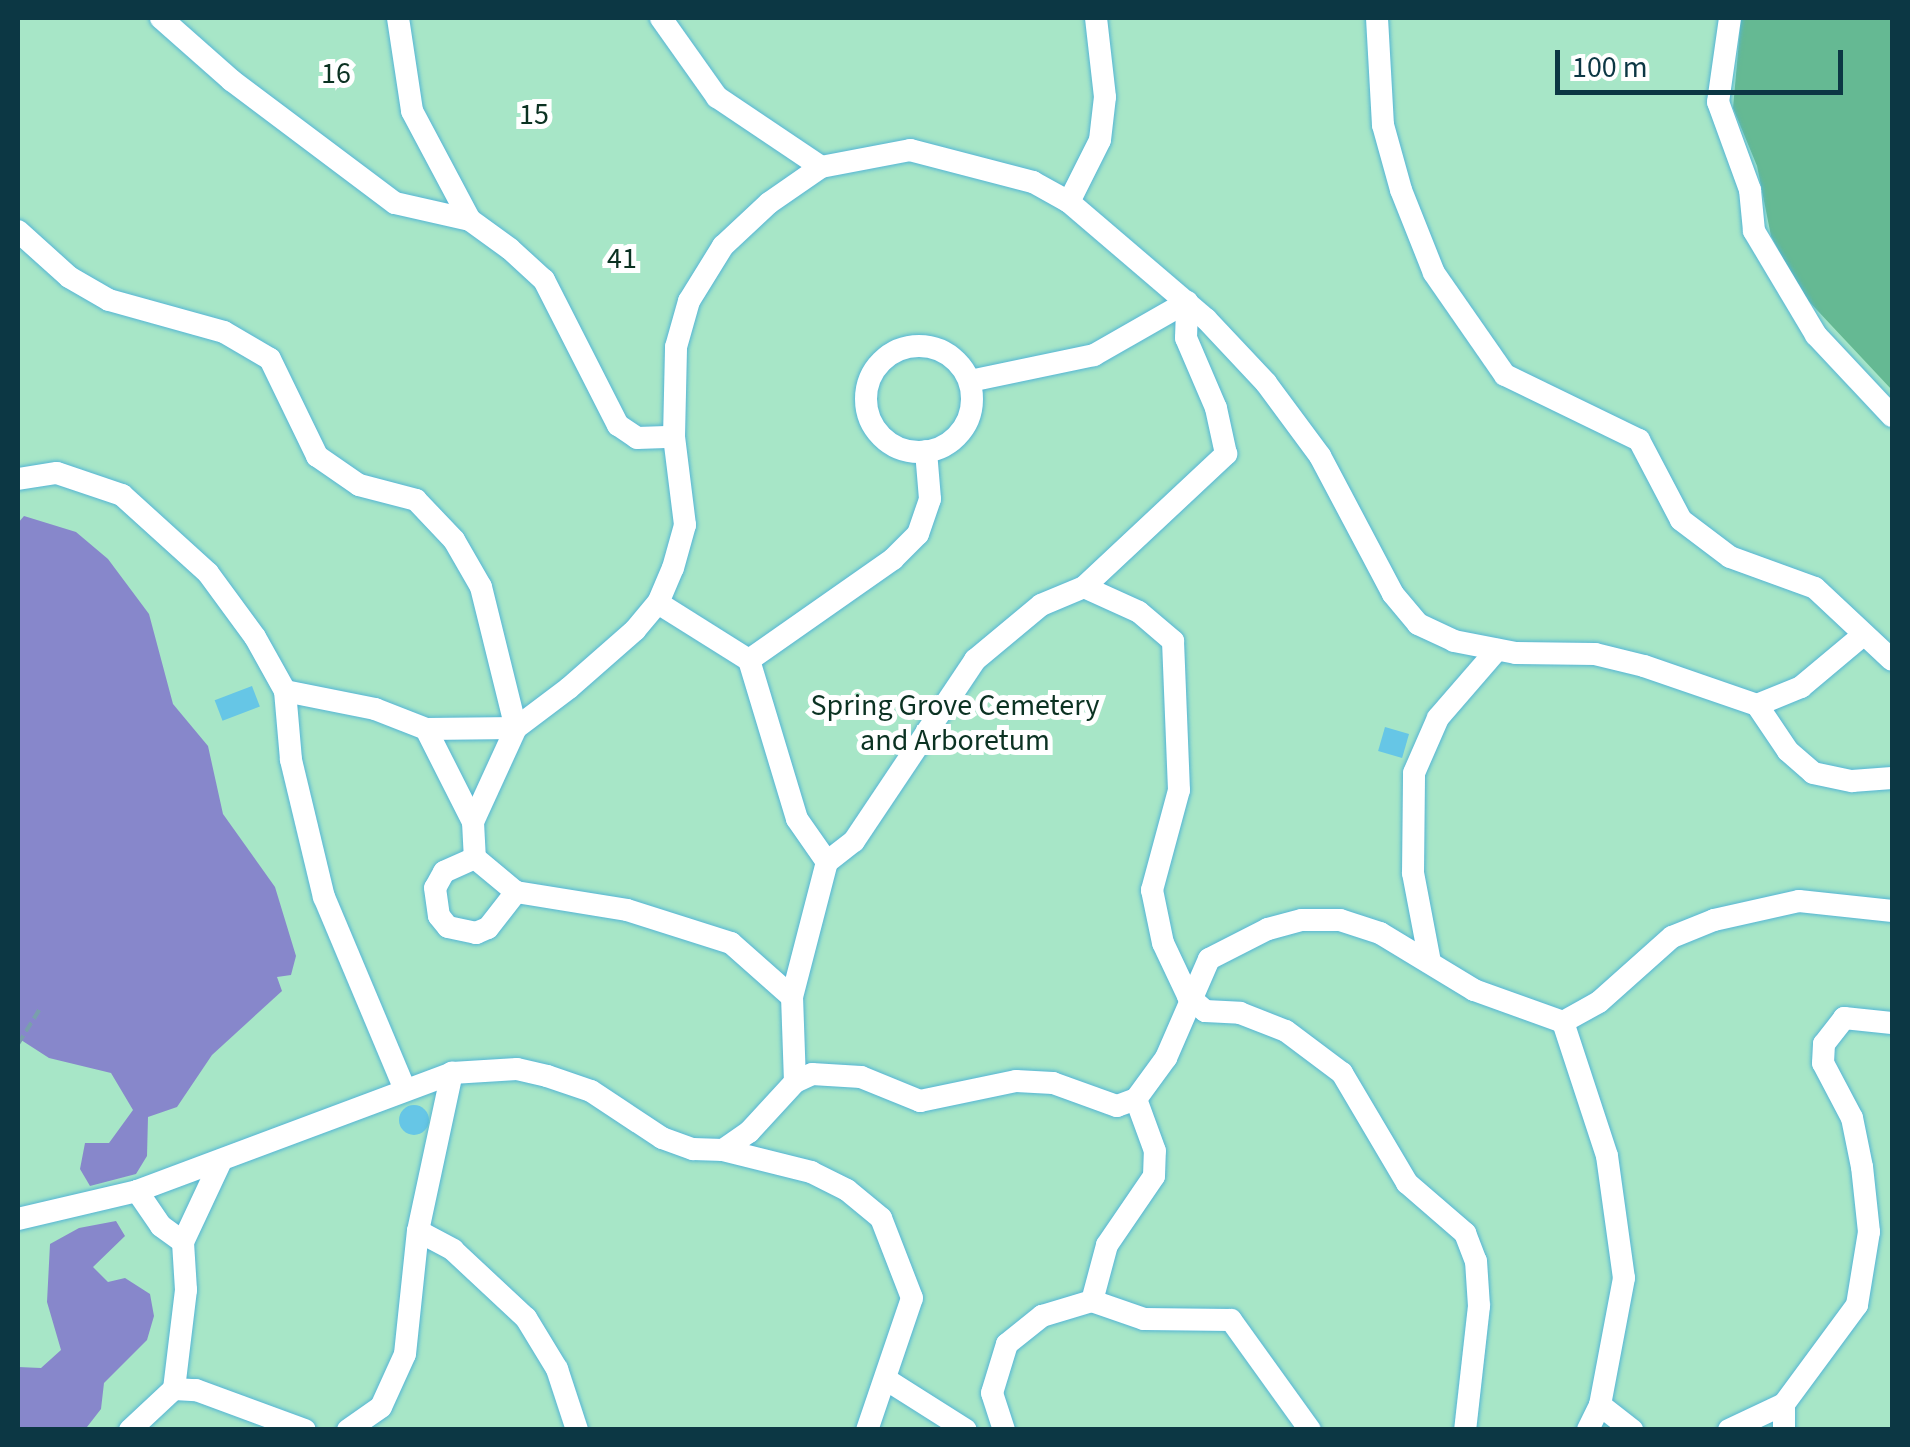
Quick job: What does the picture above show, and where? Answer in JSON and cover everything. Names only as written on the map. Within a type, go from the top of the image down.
[{"type":"street","points":[[161,18],[231,80],[395,203],[470,220]]},
{"type":"street","points":[[398,18],[412,112],[470,220],[544,280],[618,425],[636,438],[674,437]]},
{"type":"street","points":[[661,18],[717,97],[821,167]]},
{"type":"street","points":[[1069,202],[1100,140],[1105,97],[1096,18]]},
{"type":"street","points":[[1377,18],[1384,125],[1401,190],[1434,273],[1505,375],[1639,440],[1681,520],[1730,558],[1815,588],[1892,660]]},
{"type":"street","points":[[1730,18],[1718,102],[1750,190],[1754,231],[1816,335],[1892,416]]},
{"type":"street","points":[[472,822],[516,728],[658,603],[685,525],[674,437],[676,348],[689,301],[723,246],[768,202],[821,167],[910,150],[1016,176],[1069,202],[1187,302],[1266,383],[1320,456],[1393,594],[1418,624],[1454,641],[1497,650],[1595,654],[1758,705],[1788,751],[1813,773],[1852,781],[1892,778]]},
{"type":"street","points":[[18,231],[69,277],[108,300],[224,332],[270,359],[317,456],[359,485],[416,500],[454,540],[482,587],[516,728]]},
{"type":"street","points":[[970,381],[1094,355],[1187,302]]},
{"type":"street","points":[[795,1082],[792,996],[828,862],[854,841],[975,660],[1040,606],[1084,587],[1226,454],[1216,408],[1186,338],[1187,302]]},
{"type":"street","points":[[930,346],[961,365],[970,381],[970,414],[963,430],[926,451],[903,450],[876,430],[866,396],[870,378],[894,351],[930,346]]},
{"type":"street","points":[[748,660],[894,559],[918,534],[930,499],[926,451]]},
{"type":"street","points":[[18,479],[80,478],[122,495],[162,526],[220,589],[285,691],[298,795],[324,897],[404,1087]]},
{"type":"street","points":[[1084,587],[1162,625],[1173,641],[1179,790],[1152,890],[1162,943],[1188,996],[1205,1011],[1240,1013],[1286,1030],[1342,1073],[1407,1183],[1465,1232],[1476,1261],[1479,1306],[1467,1372],[1470,1427]]},
{"type":"street","points":[[658,603],[748,660],[797,819],[828,862]]},
{"type":"street","points":[[1758,705],[1801,687],[1862,636]]},
{"type":"street","points":[[1430,962],[1413,873],[1414,773],[1438,718],[1497,650]]},
{"type":"street","points":[[285,691],[375,709],[426,729],[516,728]]},
{"type":"street","points":[[426,729],[472,822],[476,858],[516,892],[627,910],[731,943],[792,996]]},
{"type":"street","points":[[476,858],[444,872],[435,888],[439,916],[448,927],[476,933],[488,928],[516,892]]},
{"type":"street","points":[[723,1150],[749,1132],[795,1082],[834,1073],[920,1101],[1016,1082],[1053,1083],[1102,1105],[1136,1099],[1166,1058],[1188,996],[1209,959],[1268,929],[1302,920],[1340,920],[1380,932],[1474,990],[1563,1022],[1599,1002],[1672,936],[1714,920],[1799,900],[1892,911]]},
{"type":"street","points":[[1729,1430],[1784,1404],[1856,1305],[1869,1232],[1852,1118],[1823,1063],[1824,1044],[1844,1018],[1892,1024]]},
{"type":"street","points":[[1563,1022],[1592,1101],[1620,1225],[1624,1278],[1600,1405],[1588,1430]]},
{"type":"street","points":[[18,1220],[137,1191],[220,1162],[404,1087],[452,1073],[517,1069],[547,1076],[591,1091],[662,1138],[693,1149],[723,1150],[810,1172],[847,1190],[882,1218],[912,1298],[867,1430]]},
{"type":"street","points":[[348,1430],[381,1407],[406,1354],[418,1232],[452,1073]]},
{"type":"street","points":[[1092,1301],[1107,1245],[1154,1176],[1155,1151],[1136,1099]]},
{"type":"street","points":[[130,1430],[174,1389],[186,1290],[183,1242],[220,1162]]},
{"type":"street","points":[[137,1191],[160,1226],[183,1242]]},
{"type":"street","points":[[418,1232],[453,1250],[526,1318],[557,1369],[577,1430]]},
{"type":"street","points":[[1004,1430],[992,1393],[1007,1344],[1042,1316],[1092,1301],[1144,1319],[1231,1320],[1310,1430]]},
{"type":"street","points":[[887,1380],[966,1430]]},
{"type":"street","points":[[174,1389],[196,1390],[305,1430]]},
{"type":"street","points":[[1784,1404],[1784,1430]]},
{"type":"street","points":[[1600,1405],[1632,1430]]},
{"type":"path","points":[[18,1044],[41,1007]]},
{"type":"green space","name":"Spring Grove Cemetery and Arboretum","points":[[18,18],[1892,18],[1892,1429],[18,1429]]},
{"type":"green space","points":[[1741,18],[1892,18],[1892,390],[1801,293],[1771,236],[1757,166],[1733,108]]},
{"type":"water","points":[[24,516],[76,532],[108,559],[149,614],[173,704],[208,746],[223,814],[275,887],[296,956],[291,975],[277,977],[282,991],[212,1055],[177,1107],[148,1117],[147,1156],[136,1174],[90,1186],[80,1169],[85,1143],[109,1143],[133,1110],[111,1073],[49,1058],[18,1038],[18,523]]},
{"type":"water","points":[[116,1221],[125,1236],[93,1267],[108,1282],[125,1278],[150,1294],[154,1316],[147,1340],[104,1383],[101,1409],[87,1427],[18,1429],[18,1367],[41,1368],[61,1350],[47,1302],[50,1244],[79,1228]]},
{"type":"building","points":[[252,686],[260,707],[223,721],[215,700]]},
{"type":"building","points":[[1385,727],[1409,734],[1402,758],[1378,751]]},
{"type":"building","points":[[414,1105],[428,1114],[429,1120],[420,1134],[414,1135],[400,1126],[399,1120],[408,1106]]},
{"type":"park label","name":"16","points":[[336,74]]},
{"type":"park label","name":"15","points":[[534,115]]},
{"type":"park label","name":"41","points":[[622,259]]}]
